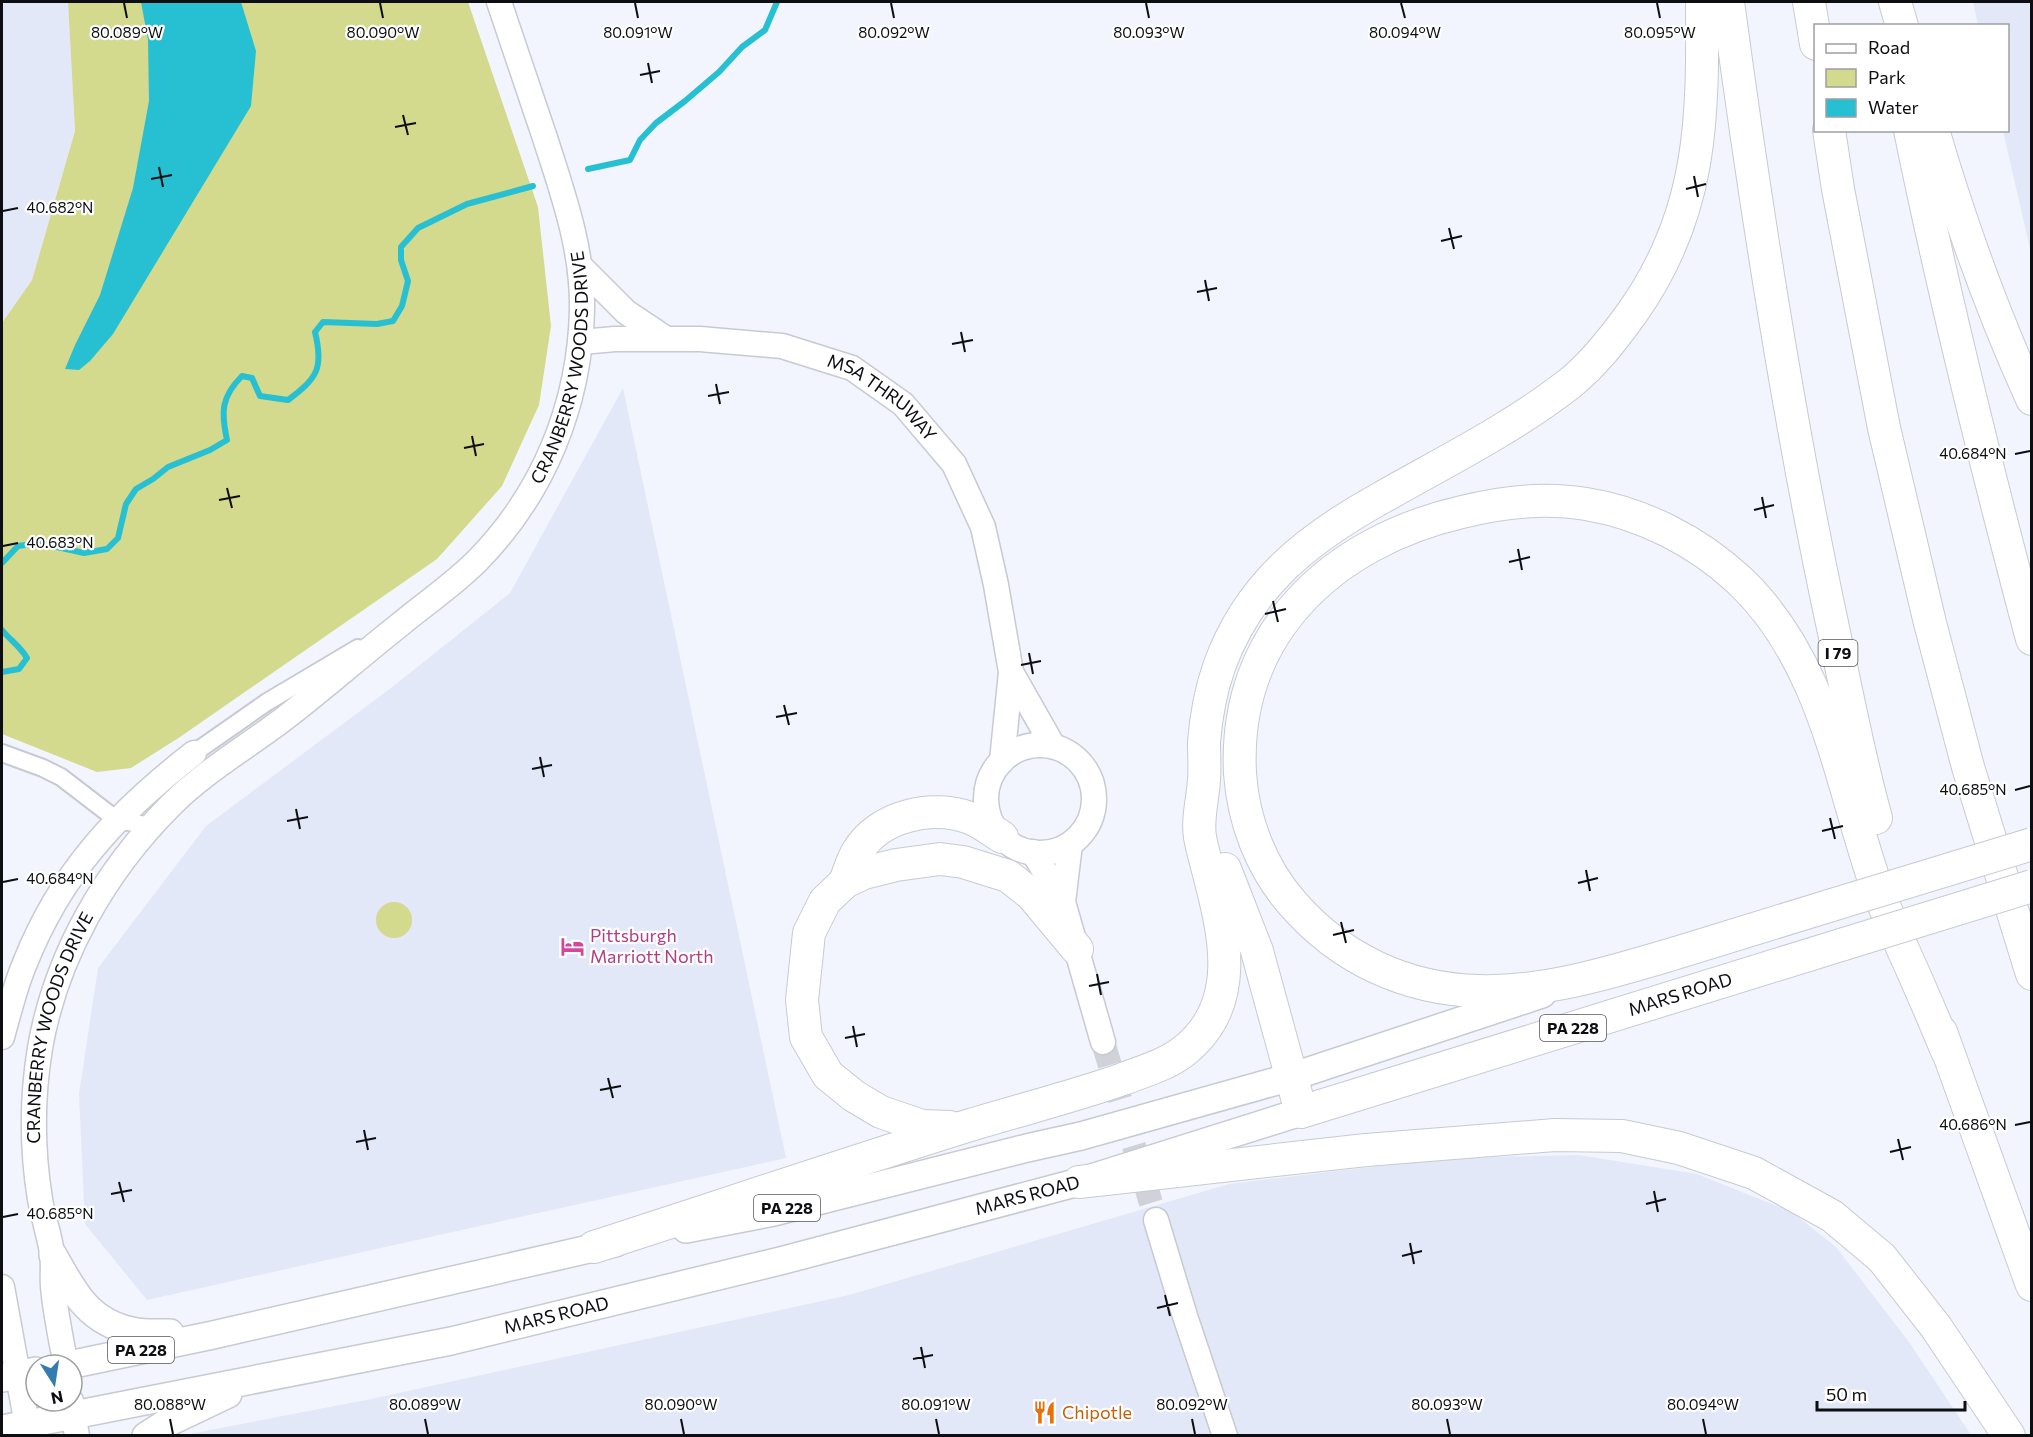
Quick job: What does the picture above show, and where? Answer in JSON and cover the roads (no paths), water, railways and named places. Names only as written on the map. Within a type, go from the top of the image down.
[{"type":"highway","points":[[594,1247],[1158,1066],[1182,1053],[1202,1034],[1216,1010],[1225,979],[1225,943],[1199,833],[1204,778],[1204,739],[1210,700],[1219,668],[1236,626],[1252,601],[1274,574],[1312,542],[1345,518],[1533,411],[1574,380],[1613,340],[1644,295],[1673,241],[1691,184],[1699,131],[1703,69],[1702,2]]},
{"type":"highway","name":"I 79","points":[[1728,2],[1768,282],[1813,535],[1874,812],[1913,946],[1947,1051],[2031,1285]]},
{"type":"highway","points":[[1809,2],[1814,37]]},
{"type":"highway","points":[[1887,2],[1891,24]]},
{"type":"highway","points":[[1895,2],[1901,24]]},
{"type":"highway","points":[[1829,132],[1838,189],[1884,428],[1930,623],[1968,767],[2031,974]]},
{"type":"highway","points":[[1910,132],[1988,476],[2031,639]]},
{"type":"highway","points":[[1934,132],[2011,354],[2031,399]]},
{"type":"highway","points":[[1588,979],[1485,991],[1429,986],[1390,974],[1364,962],[1319,931],[1284,894],[1261,858],[1249,824],[1241,785],[1240,759],[1245,706],[1252,681],[1263,656],[1277,629],[1310,589],[1352,557],[1408,528],[1439,517],[1520,502],[1554,501],[1585,504],[1645,520],[1713,558],[1739,580],[1767,610],[1787,638],[1818,700],[1876,886],[1947,1051]]},
{"type":"highway","points":[[1204,778],[1221,858],[1257,951],[1301,1112]]},
{"type":"highway","points":[[845,882],[857,852],[876,830],[926,812],[951,813],[972,819],[1002,837]]},
{"type":"highway","name":"PA 228","points":[[1588,979],[2031,844]]},
{"type":"highway","points":[[966,1127],[922,1126],[881,1112],[828,1075],[806,1037],[802,1000],[809,933],[825,901],[845,882],[864,873],[896,865],[940,859],[963,862],[1008,876],[1032,895],[1077,949]]},
{"type":"highway","name":"MARS ROAD","points":[[1301,1112],[2031,886]]},
{"type":"highway","points":[[1079,1182],[1366,1150],[1556,1135],[1622,1137],[1679,1148],[1754,1173],[1832,1216],[1882,1257],[1936,1326],[2009,1436]]},
{"type":"main road","name":"PA 228","points":[[84,1362],[213,1335],[594,1247],[774,1212],[1081,1136],[1291,1077],[1588,979]]},
{"type":"main road","name":"MARS ROAD","points":[[19,1430],[451,1341],[780,1261],[1079,1182],[1301,1112]]},
{"type":"main road","points":[[53,1255],[74,1293],[87,1309],[102,1320],[134,1332],[213,1335]]},
{"type":"main road","points":[[146,1436],[163,1425],[195,1412],[257,1380]]},
{"type":"street","name":"CRANBERRY WOODS DRIVE","points":[[65,1353],[52,1283],[53,1255],[36,1170],[34,1130],[40,1048],[52,996],[64,964],[96,900],[127,854],[174,802],[210,772],[286,717],[439,594],[500,536],[521,509],[555,447],[569,404],[581,342],[580,266],[566,202],[499,2]]},
{"type":"street","points":[[580,266],[626,312],[665,338]]},
{"type":"street","name":"MSA THRUWAY","points":[[581,342],[665,338],[782,346],[852,368],[903,404],[954,464],[982,527],[996,585],[1011,672],[1002,761]]},
{"type":"street","name":"CRANBERRY WOODS DRIVE","points":[[2,1036],[24,964],[41,927],[81,861],[117,820],[150,787],[267,702],[407,618]]},
{"type":"street","name":"MSA THRUWAY","points":[[1011,672],[1053,746]]},
{"type":"street","points":[[1035,745],[1053,746],[1070,754],[1083,766],[1092,781],[1095,799],[1092,816],[1083,832],[1070,844],[1046,853],[1033,852],[1016,847],[1002,837],[993,826],[986,799],[988,785],[993,772],[1002,761],[1017,750],[1035,745]]},
{"type":"street","points":[[2,753],[61,777],[117,820],[150,826]]},
{"type":"street","points":[[117,820],[127,854]]},
{"type":"street","points":[[1063,902],[1070,844]]},
{"type":"street","points":[[1033,852],[1063,902],[1103,1042]]},
{"type":"street","points":[[1156,1220],[1225,1436]]},
{"type":"street","points":[[2,1287],[19,1374],[19,1430]]},
{"type":"water","points":[[141,2],[241,2],[256,51],[251,106],[113,334],[90,361],[79,370],[65,369],[100,295],[133,188],[149,101],[148,40]]},
{"type":"waterway","points":[[588,169],[630,160],[640,140],[656,123],[719,72],[742,47],[765,30],[777,2]]},
{"type":"waterway","points":[[2,563],[18,546],[39,543],[84,553],[107,549],[118,538],[126,504],[136,489],[168,467],[210,450],[227,440],[224,405],[230,391],[242,376],[252,378],[260,396],[288,400],[306,385],[316,372],[319,355],[315,332],[323,322],[377,324],[393,321],[402,306],[408,281],[401,260],[401,247],[418,228],[467,204],[533,186]]},
{"type":"waterway","points":[[2,630],[27,658],[19,669],[2,672]]},
{"type":"tunnel","points":[[1103,1042],[1156,1220]]},
{"type":"place","name":"Pittsburgh Marriott North","points":[[572,946]]},
{"type":"place","name":"Chipotle","points":[[1044,1413]]}]
